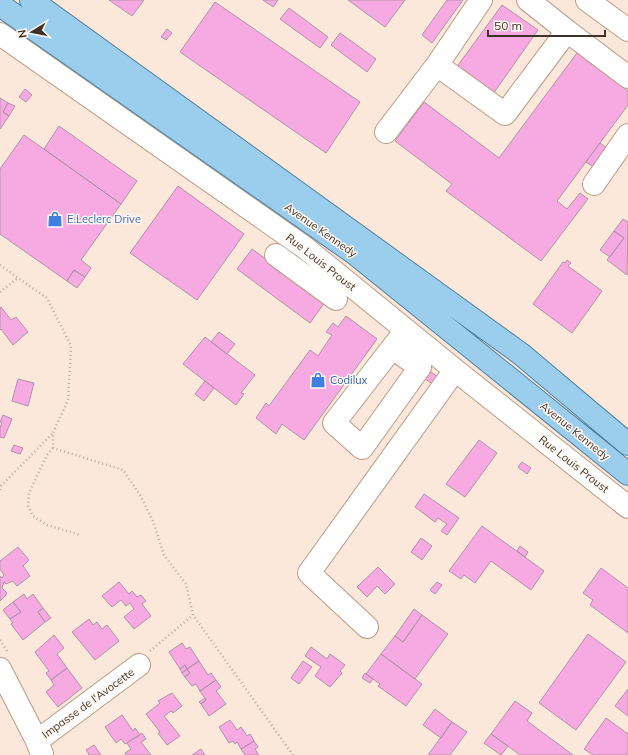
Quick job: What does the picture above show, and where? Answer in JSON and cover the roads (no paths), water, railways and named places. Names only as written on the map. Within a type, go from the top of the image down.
[{"type":"main road","name":"Avenue Kennedy","points":[[31,0],[521,354],[628,444]]},
{"type":"main road","name":"Avenue Kennedy","points":[[0,5],[354,253],[628,474]]},
{"type":"street","points":[[386,132],[437,65],[481,0]]},
{"type":"street","points":[[528,0],[628,77]]},
{"type":"street","points":[[587,0],[628,30]]},
{"type":"street","points":[[437,65],[505,114],[567,31]]},
{"type":"street","name":"Rue Louis Proust","points":[[0,34],[304,247],[455,370],[628,507]]},
{"type":"street","points":[[594,184],[628,135]]},
{"type":"street","points":[[276,255],[336,299]]},
{"type":"street","points":[[392,348],[406,330]]},
{"type":"street","points":[[367,627],[309,573],[455,370]]},
{"type":"street","name":"Impasse de l'Avocette","points":[[40,748],[139,665]]},
{"type":"street","points":[[0,669],[40,748]]},
{"type":"place","name":"E.Leclerc Drive","points":[[55,219]]},
{"type":"place","name":"Codilux","points":[[318,380]]}]
